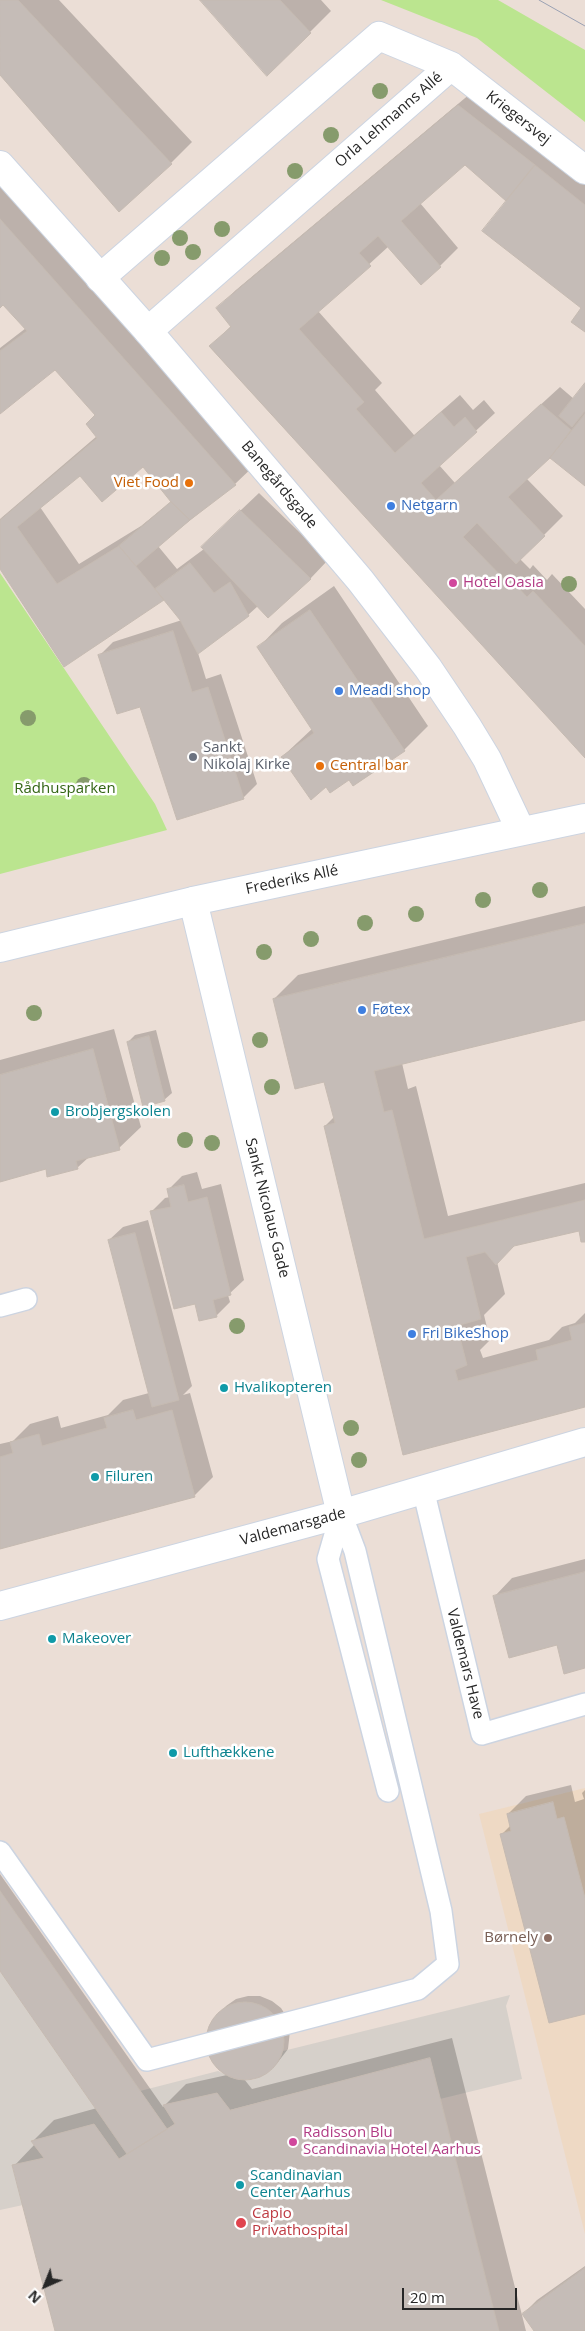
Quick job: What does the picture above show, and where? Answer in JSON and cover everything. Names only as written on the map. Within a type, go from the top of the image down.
[{"type":"street","name":"Orla Lehmanns Allé","points":[[100,278],[379,36],[451,66],[148,331]]},
{"type":"street","name":"Kriegersvej","points":[[451,66],[585,170]]},
{"type":"street","name":"Banegårdsgade","points":[[0,164],[148,331],[360,580],[428,668],[487,759],[520,831]]},
{"type":"street","name":"Frederiks Allé","points":[[0,948],[193,901],[585,818]]},
{"type":"street","name":"Sankt Nicolaus Gade","points":[[193,901],[341,1514]]},
{"type":"street","name":"Valdemarsgade","points":[[0,1606],[341,1514],[585,1442]]},
{"type":"lane","points":[[0,1306],[26,1299]]},
{"type":"lane","name":"Valdemars Have","points":[[422,1489],[482,1734],[585,1704]]},
{"type":"lane","points":[[341,1514],[328,1559],[388,1791]]},
{"type":"lane","points":[[0,1852],[147,2060],[418,1988],[448,1964],[441,1911],[356,1550],[341,1514]]},
{"type":"shaded area","name":"Børnely","points":[[585,1788],[585,2234],[479,1814]]},
{"type":"shaded area","points":[[0,1971],[127,2154],[119,2159],[94,2124],[31,2141],[44,2158],[12,2166],[23,2205],[0,2210]]},
{"type":"shaded area","points":[[510,1995],[506,2006],[522,2079],[440,2099],[430,2058],[230,2110],[217,2093],[163,2105],[175,2124],[167,2129],[140,2091],[218,2071],[235,2079],[253,2080],[271,2070],[283,2051]]},
{"type":"green space","points":[[381,0],[498,0],[585,50],[585,122],[477,38]]},
{"type":"green space","name":"Rådhusparken","points":[[0,573],[155,804],[167,830],[0,874]]},
{"type":"building","points":[[0,0],[18,0],[172,164],[119,212],[0,75]]},
{"type":"building","points":[[200,0],[280,0],[311,33],[267,76]]},
{"type":"building","points":[[458,105],[535,165],[506,201],[465,165],[401,221],[441,267],[421,285],[378,236],[359,253],[371,266],[299,329],[364,402],[356,409],[395,453],[441,412],[454,427],[465,417],[477,432],[421,483],[436,500],[541,404],[571,430],[550,458],[508,497],[545,536],[516,564],[477,523],[463,537],[511,586],[514,583],[527,597],[533,591],[585,646],[585,758],[209,346],[231,327],[216,308]]},
{"type":"building","points":[[535,165],[585,205],[585,332],[571,322],[581,308],[482,231]]},
{"type":"building","points":[[0,219],[236,485],[190,520],[171,502],[143,467],[102,502],[80,476],[17,527],[57,584],[119,546],[164,600],[64,667],[0,569],[0,520],[97,438],[86,424],[95,415],[55,370],[0,414],[0,351],[27,331],[3,305],[0,308]]},
{"type":"building","points":[[585,383],[585,411],[572,427],[559,416]]},
{"type":"building","points":[[585,414],[585,486],[550,458]]},
{"type":"building","points":[[171,502],[190,520],[136,566],[119,546]]},
{"type":"building","points":[[240,510],[311,579],[268,618],[201,547]]},
{"type":"building","points":[[190,563],[214,593],[230,582],[249,616],[198,654],[180,620],[155,589]]},
{"type":"building","points":[[310,610],[405,751],[353,786],[349,780],[330,793],[326,787],[311,800],[281,757],[314,733],[257,647]]},
{"type":"building","name":"Sankt Nikolaj Kirke","points":[[173,631],[192,692],[208,687],[244,799],[177,820],[140,707],[117,714],[98,655]]},
{"type":"building","points":[[585,924],[585,1020],[374,1071],[384,1112],[392,1110],[424,1239],[585,1200],[585,1242],[581,1242],[579,1231],[514,1246],[496,1265],[485,1252],[466,1257],[481,1319],[446,1329],[449,1341],[460,1338],[467,1365],[455,1370],[458,1381],[538,1360],[536,1350],[572,1340],[569,1327],[585,1323],[585,1407],[403,1455],[324,1126],[335,1123],[324,1082],[295,1089],[273,999]]},
{"type":"building","points":[[149,1036],[165,1101],[143,1107],[127,1042]]},
{"type":"building","name":"Brobjergskolen","points":[[93,1049],[120,1150],[76,1161],[78,1169],[47,1177],[46,1169],[0,1182],[0,1075]]},
{"type":"building","points":[[184,1185],[188,1202],[207,1197],[231,1295],[213,1300],[217,1317],[199,1321],[195,1304],[174,1309],[150,1211],[171,1207],[167,1189]]},
{"type":"building","points":[[135,1233],[179,1400],[152,1407],[108,1240]]},
{"type":"building","name":"Filuren","points":[[133,1410],[136,1420],[172,1410],[195,1497],[0,1549],[0,1457],[13,1453],[10,1442],[39,1434],[42,1446],[107,1428],[104,1418]]},
{"type":"building","points":[[585,1572],[585,1668],[564,1674],[557,1645],[509,1658],[493,1596]]},
{"type":"building","points":[[553,1802],[557,1819],[564,1817],[585,1898],[585,2014],[549,2023],[500,1834],[511,1831],[507,1814]]},
{"type":"building","points":[[0,1891],[167,2129],[127,2154],[0,1971]]},
{"type":"building","points":[[245,2002],[260,2005],[273,2013],[281,2026],[284,2041],[281,2056],[273,2069],[260,2077],[245,2080],[230,2077],[217,2069],[209,2056],[206,2041],[209,2026],[217,2013],[230,2005]]},
{"type":"building","name":"Scandinavian Center Aarhus","points":[[430,2058],[499,2331],[55,2331],[12,2165],[44,2158],[31,2141],[94,2124],[119,2159],[175,2124],[163,2105],[217,2093],[230,2110]]},
{"type":"building","points":[[585,2268],[585,2331],[534,2331],[522,2314]]},
{"type":"tram line","points":[[539,0],[585,26]]},
{"type":"place","name":"Viet Food","points":[[189,483]]},
{"type":"place","name":"Netgarn","points":[[391,506]]},
{"type":"place","name":"Hotel Oasia","points":[[453,583]]},
{"type":"place","name":"Meadi shop","points":[[339,691]]},
{"type":"place","name":"Sankt Nikolaj Kirke","points":[[193,757]]},
{"type":"place","name":"Central bar","points":[[320,766]]},
{"type":"place","name":"Føtex","points":[[362,1010]]},
{"type":"place","name":"Brobjergskolen","points":[[55,1112]]},
{"type":"place","name":"Fri BikeShop","points":[[412,1334]]},
{"type":"place","name":"Hvalikopteren","points":[[224,1388]]},
{"type":"place","name":"Filuren","points":[[95,1477]]},
{"type":"place","name":"Makeover","points":[[52,1639]]},
{"type":"place","name":"Lufthækkene","points":[[173,1753]]},
{"type":"place","name":"Børnely","points":[[548,1938]]},
{"type":"place","name":"Radisson Blu Scandinavia Hotel Aarhus","points":[[293,2142]]},
{"type":"place","name":"Scandinavian Center Aarhus","points":[[240,2185]]},
{"type":"place","name":"Capio Privathospital","points":[[241,2223]]}]
